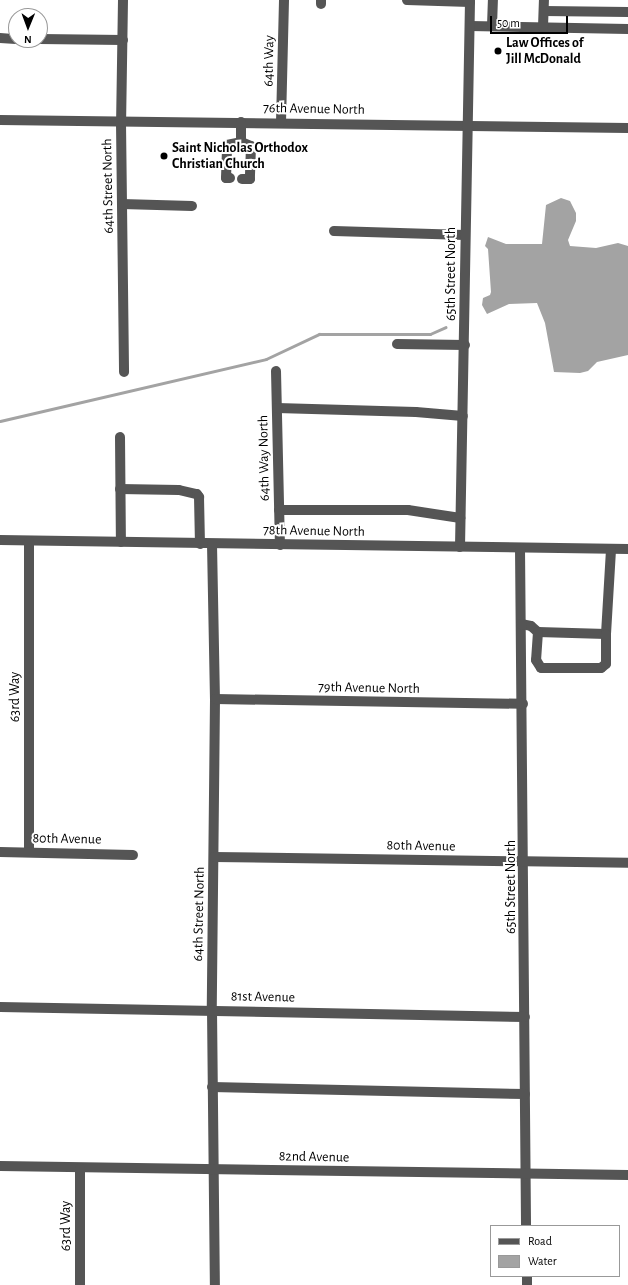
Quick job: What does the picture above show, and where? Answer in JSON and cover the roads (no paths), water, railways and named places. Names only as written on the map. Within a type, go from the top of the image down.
[{"type":"street","name":"64th Street North","points":[[123,0],[121,123],[124,372]]},
{"type":"street","name":"64th Way","points":[[282,122],[284,0]]},
{"type":"street","points":[[407,0],[470,1]]},
{"type":"street","points":[[492,26],[493,0]]},
{"type":"street","points":[[543,27],[544,0]]},
{"type":"street","name":"65th Street North","points":[[460,547],[465,344],[465,235],[470,1]]},
{"type":"street","points":[[544,11],[628,12]]},
{"type":"street","points":[[470,26],[628,29]]},
{"type":"street","points":[[48,39],[123,40]]},
{"type":"street","name":"76th Avenue North","points":[[0,120],[121,123],[282,122],[628,128]]},
{"type":"street","points":[[241,122],[241,142]]},
{"type":"street","points":[[230,178],[226,178],[227,145],[241,142],[251,146],[250,179],[242,178]]},
{"type":"street","points":[[122,204],[192,206]]},
{"type":"street","points":[[334,231],[465,235]]},
{"type":"street","points":[[397,344],[465,344]]},
{"type":"street","name":"64th Way North","points":[[276,370],[280,545]]},
{"type":"street","points":[[277,408],[416,412],[463,416]]},
{"type":"street","points":[[120,437],[121,542]]},
{"type":"street","points":[[120,489],[179,490],[197,494],[199,497],[200,544]]},
{"type":"street","points":[[279,510],[408,510],[460,518]]},
{"type":"street","name":"78th Avenue North","points":[[0,540],[628,549]]},
{"type":"street","name":"63rd Way","points":[[29,541],[29,852]]},
{"type":"street","name":"64th Street North","points":[[212,544],[215,699],[212,1170],[215,1285]]},
{"type":"street","name":"65th Street North","points":[[520,548],[525,861],[526,1225]]},
{"type":"street","points":[[538,632],[536,660],[541,668],[601,668],[606,664],[606,634],[611,549]]},
{"type":"street","points":[[522,624],[531,626],[538,632],[606,634]]},
{"type":"street","name":"79th Avenue North","points":[[215,699],[522,704]]},
{"type":"street","name":"80th Avenue","points":[[0,852],[133,855]]},
{"type":"street","name":"80th Avenue","points":[[214,857],[628,863]]},
{"type":"street","name":"81st Avenue","points":[[0,1007],[526,1017]]},
{"type":"street","points":[[212,1087],[525,1094]]},
{"type":"street","name":"82nd Avenue","points":[[0,1166],[628,1176]]},
{"type":"street","name":"63rd Way","points":[[80,1168],[80,1285]]},
{"type":"water","points":[[561,198],[570,201],[576,213],[576,221],[568,240],[570,246],[596,248],[618,243],[628,246],[628,355],[597,362],[588,371],[580,373],[554,372],[545,323],[537,303],[509,304],[487,314],[482,305],[483,298],[490,295],[491,292],[488,249],[485,246],[488,237],[506,244],[542,244],[546,205]]},
{"type":"waterway","points":[[0,421],[266,359],[319,334],[430,334],[446,327]]},
{"type":"place","name":"Law Offices of Jill McDonald","points":[[498,51]]},
{"type":"place","name":"Saint Nicholas Orthodox Christian Church","points":[[164,156]]}]
